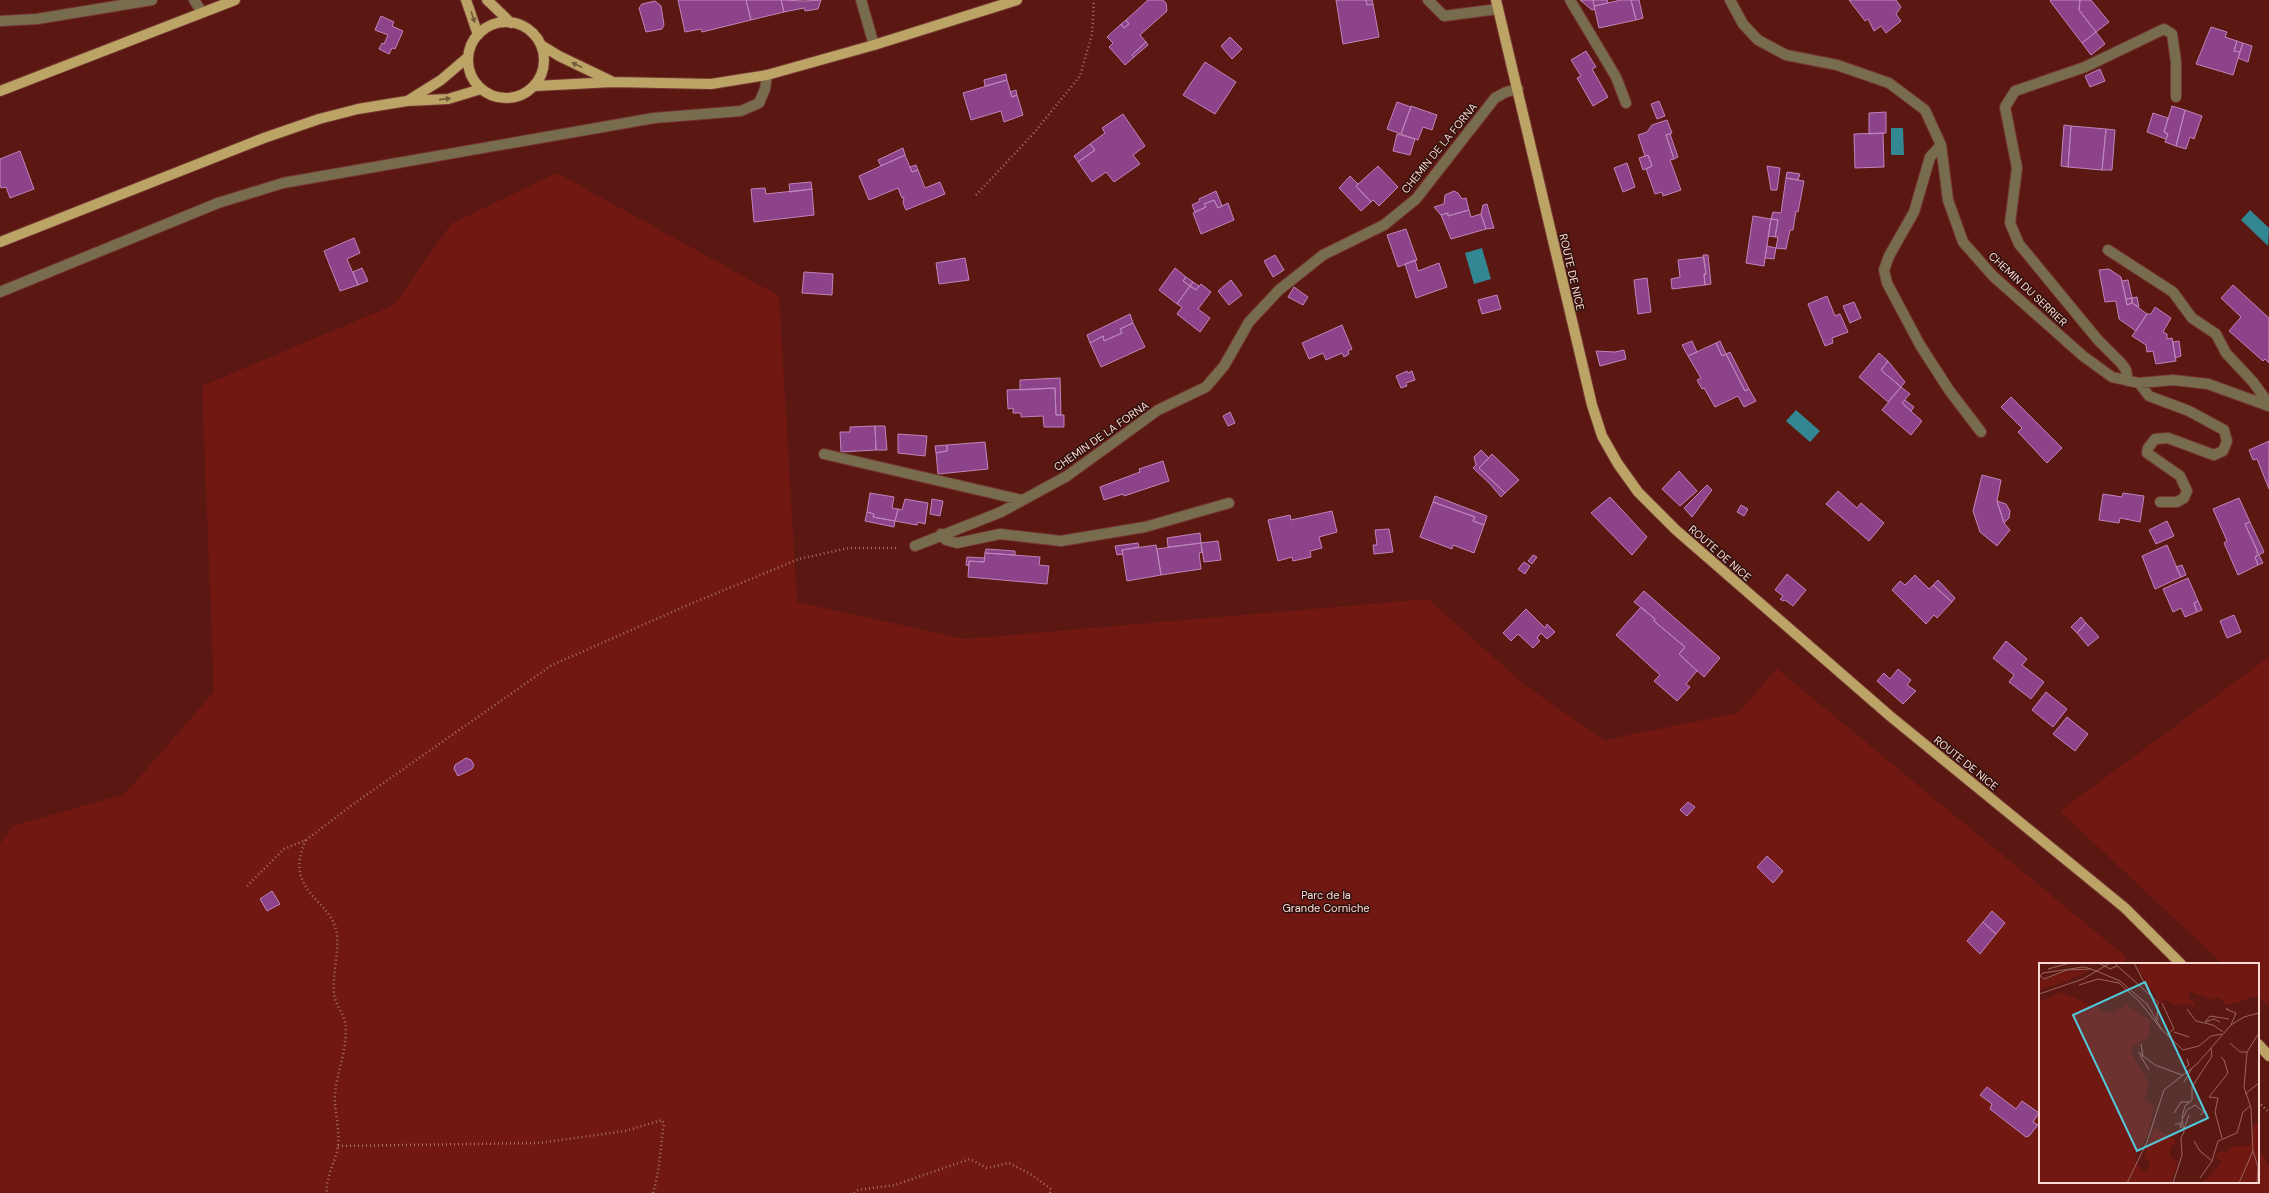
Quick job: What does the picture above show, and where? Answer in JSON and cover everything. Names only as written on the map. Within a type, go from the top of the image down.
[{"type":"main road","points":[[0,91],[235,0]]},
{"type":"main road","points":[[466,0],[478,35]]},
{"type":"main road","points":[[488,0],[511,22]]},
{"type":"main road","points":[[535,86],[613,82],[711,84],[767,76],[874,45],[1017,0]]},
{"type":"main road","name":"ROUTE DE NICE","points":[[1497,4],[1592,405],[1602,436],[1618,464],[1638,492],[1676,530],[1890,716],[2125,908],[2180,963]]},
{"type":"main road","points":[[541,44],[544,66],[535,86],[514,98],[503,98],[491,95],[481,89],[474,80],[469,69],[468,57],[472,45],[478,35],[488,27],[499,23],[511,22],[523,26],[534,34],[541,44],[559,56],[613,82]]},
{"type":"main road","points":[[407,101],[441,80],[468,57]]},
{"type":"main road","points":[[0,242],[291,128],[358,110],[407,101],[448,99],[481,89]]},
{"type":"main road","points":[[2259,1045],[2269,1056]]},
{"type":"street","points":[[0,21],[37,19],[152,0]]},
{"type":"street","points":[[194,0],[201,12]]},
{"type":"street","points":[[861,0],[874,45]]},
{"type":"street","points":[[1428,0],[1444,16],[1497,4]]},
{"type":"street","points":[[1570,0],[1616,77],[1626,103]]},
{"type":"street","name":"CHEMIN DU SERRIER","points":[[1730,0],[1743,24],[1758,40],[1786,55],[1836,66],[1889,83],[1925,110],[1941,145],[1948,200],[1963,242],[1993,276],[2083,356],[2112,377],[2133,382],[2173,380],[2208,384],[2269,405]]},
{"type":"street","points":[[2160,502],[2177,502],[2184,498],[2187,491],[2180,476],[2147,454],[2148,448],[2156,439],[2168,438],[2214,455],[2223,451],[2227,441],[2224,430],[2189,411],[2149,396],[2133,382],[2121,363],[2098,340],[2019,244],[2010,223],[2017,168],[2005,107],[2015,91],[2085,67],[2164,29],[2172,34],[2176,62],[2176,97]]},
{"type":"street","points":[[0,292],[218,203],[283,183],[654,118],[741,111],[759,103],[765,89],[767,76]]},
{"type":"street","name":"CHEMIN DE LA FORNA","points":[[915,546],[941,534],[1001,512],[1067,476],[1158,410],[1206,387],[1224,366],[1250,322],[1278,290],[1323,255],[1384,225],[1416,199],[1495,98],[1506,92],[1518,90]]},
{"type":"street","points":[[1941,145],[1930,157],[1914,212],[1889,256],[1884,270],[1887,283],[1920,345],[1949,390],[1980,432]]},
{"type":"street","points":[[2108,250],[2173,292],[2192,318],[2216,334],[2226,353],[2253,382],[2269,405]]},
{"type":"street","points":[[824,454],[1022,500]]},
{"type":"street","points":[[941,534],[946,540],[957,542],[1000,534],[1062,542],[1145,527],[1229,503]]},
{"type":"path","points":[[976,195],[1033,134],[1080,76],[1092,34],[1094,0]]},
{"type":"path","points":[[247,886],[284,848],[306,840],[352,805],[552,665],[688,605],[799,559],[848,548],[910,548],[915,546]]},
{"type":"path","points":[[306,840],[300,856],[302,879],[310,894],[335,924],[337,937],[334,995],[345,1022],[344,1040],[335,1095],[338,1146],[327,1193]]},
{"type":"path","points":[[2259,1103],[2269,1112]]},
{"type":"path","points":[[338,1146],[539,1143],[625,1131],[662,1120],[664,1124],[661,1135],[659,1173],[653,1193]]},
{"type":"path","points":[[854,1193],[858,1190],[895,1185],[970,1159],[987,1168],[1010,1164],[1032,1175],[1051,1189],[1050,1193]]},
{"type":"green space","name":"Parc de la Grande Corniche","points":[[557,173],[779,296],[797,602],[965,639],[1428,599],[1527,687],[1605,740],[1738,713],[1777,669],[2126,957],[2123,963],[2039,963],[2039,1183],[2259,1183],[2259,1150],[2269,1165],[2269,1193],[0,1193],[0,844],[13,826],[125,794],[214,692],[202,386],[394,305],[451,224]]},
{"type":"green space","points":[[2269,657],[2269,1007],[2259,998],[2259,963],[2222,963],[2060,811]]},
{"type":"water","points":[[1891,128],[1903,128],[1904,155],[1891,155]]},
{"type":"water","points":[[2250,210],[2269,228],[2268,246],[2241,220]]},
{"type":"water","points":[[1482,248],[1491,279],[1474,284],[1465,253]]},
{"type":"water","points":[[1796,410],[1820,431],[1810,442],[1786,421]]},
{"type":"building","points":[[678,0],[746,0],[751,20],[702,32],[701,29],[685,32]]},
{"type":"building","points":[[746,0],[781,0],[784,12],[751,20]]},
{"type":"building","points":[[781,0],[821,0],[818,9],[805,11],[804,8],[784,12]]},
{"type":"building","points":[[1148,0],[1163,0],[1166,3],[1167,11],[1140,35],[1146,42],[1132,55],[1134,57],[1125,65],[1109,47],[1113,43],[1107,37],[1121,24],[1124,28],[1129,24],[1126,20]]},
{"type":"building","points":[[1336,0],[1366,0],[1367,5],[1373,4],[1379,37],[1343,44]]},
{"type":"building","points":[[1366,0],[1372,0],[1373,4],[1367,5]]},
{"type":"building","points":[[1580,0],[1593,0],[1595,9],[1592,10]]},
{"type":"building","points":[[1593,0],[1607,0],[1608,3],[1594,6]]},
{"type":"building","points":[[1621,0],[1631,0],[1636,20],[1599,28],[1594,6]]},
{"type":"building","points":[[1631,0],[1639,0],[1643,18],[1636,20]]},
{"type":"building","points":[[1849,0],[1896,0],[1901,7],[1896,14],[1901,21],[1886,33],[1881,26],[1874,31],[1868,19],[1865,21]]},
{"type":"building","points":[[2080,0],[2079,10],[2096,32],[2082,43],[2050,1]]},
{"type":"building","points":[[2080,0],[2091,0],[2109,22],[2096,32],[2079,10]]},
{"type":"building","points":[[655,1],[661,6],[664,25],[662,29],[646,32],[639,8],[642,4]]},
{"type":"building","points":[[381,16],[394,22],[392,26],[403,31],[395,49],[392,48],[389,54],[379,49],[382,43],[384,44],[388,35],[375,30]]},
{"type":"building","points":[[1126,20],[1129,24],[1124,28],[1121,24]]},
{"type":"building","points":[[2211,27],[2227,32],[2225,37],[2237,41],[2234,51],[2240,52],[2233,75],[2196,64]]},
{"type":"building","points":[[2096,32],[2105,44],[2091,55],[2082,43]]},
{"type":"building","points":[[1230,37],[1242,49],[1232,59],[1221,46]]},
{"type":"building","points":[[2237,41],[2243,43],[2240,52],[2234,51]]},
{"type":"building","points":[[1146,42],[1148,45],[1134,57],[1132,55]]},
{"type":"building","points":[[2243,43],[2252,46],[2248,62],[2238,58]]},
{"type":"building","points":[[1586,51],[1596,67],[1592,69],[1608,97],[1593,106],[1577,78],[1581,76],[1571,60]]},
{"type":"building","points":[[1205,62],[1236,82],[1215,114],[1183,95]]},
{"type":"building","points":[[2100,69],[2105,81],[2090,87],[2085,76]]},
{"type":"building","points":[[1006,74],[1007,80],[985,86],[984,80]]},
{"type":"building","points":[[1007,80],[1012,97],[1017,95],[1023,115],[1004,122],[1001,111],[971,120],[963,93]]},
{"type":"building","points":[[1016,90],[1017,95],[1012,97],[1010,92]]},
{"type":"building","points":[[1659,101],[1665,116],[1657,119],[1651,104]]},
{"type":"building","points":[[1397,102],[1411,107],[1401,134],[1387,129]]},
{"type":"building","points":[[1411,106],[1437,115],[1432,130],[1423,127],[1418,140],[1401,134]]},
{"type":"building","points":[[2172,106],[2185,110],[2176,146],[2165,142],[2168,134],[2164,132]]},
{"type":"building","points":[[2185,110],[2202,116],[2194,139],[2190,137],[2186,149],[2176,146]]},
{"type":"building","points":[[1886,112],[1886,133],[1869,134],[1869,113]]},
{"type":"building","points":[[2153,113],[2168,118],[2164,132],[2168,134],[2166,139],[2147,132]]},
{"type":"building","points":[[1123,114],[1145,146],[1133,155],[1140,164],[1114,182],[1106,172],[1092,182],[1078,162],[1095,150],[1090,144],[1105,133],[1102,128]]},
{"type":"building","points":[[1667,120],[1672,133],[1666,135],[1674,159],[1670,160],[1681,190],[1663,196],[1662,192],[1655,194],[1646,169],[1652,166],[1648,155],[1645,156],[1638,135],[1647,132],[1652,125]]},
{"type":"building","points":[[2064,125],[2071,126],[2068,167],[2061,166]]},
{"type":"building","points":[[2071,126],[2106,129],[2102,170],[2068,167]]},
{"type":"building","points":[[2106,129],[2115,130],[2112,170],[2102,170]]},
{"type":"building","points":[[1883,133],[1884,167],[1855,168],[1854,134]]},
{"type":"building","points":[[1397,134],[1415,139],[1410,155],[1393,151]]},
{"type":"building","points":[[1670,134],[1678,157],[1674,159],[1666,135]]},
{"type":"building","points":[[1090,144],[1095,150],[1078,162],[1074,156]]},
{"type":"building","points":[[903,148],[905,155],[881,166],[878,160]]},
{"type":"building","points":[[20,151],[34,189],[10,198],[6,187],[1,188],[0,185],[0,159]]},
{"type":"building","points":[[905,155],[912,172],[918,170],[925,188],[940,182],[945,194],[906,210],[903,203],[904,197],[902,198],[898,188],[869,200],[859,176]]},
{"type":"building","points":[[1648,155],[1652,166],[1643,170],[1639,158]]},
{"type":"building","points":[[1627,163],[1635,187],[1623,192],[1614,168]]},
{"type":"building","points":[[916,165],[918,170],[912,172],[910,167]]},
{"type":"building","points":[[1378,166],[1398,187],[1379,206],[1373,200],[1371,202],[1356,186]]},
{"type":"building","points":[[1767,166],[1780,168],[1777,190],[1771,190]]},
{"type":"building","points":[[1787,172],[1800,174],[1798,180],[1786,178]]},
{"type":"building","points":[[1350,176],[1358,184],[1356,186],[1371,202],[1361,211],[1339,188]]},
{"type":"building","points":[[1786,178],[1804,181],[1798,212],[1796,211],[1793,230],[1790,230],[1786,249],[1776,248],[1778,237],[1775,237],[1778,220],[1771,219],[1773,212],[1781,213]]},
{"type":"building","points":[[811,182],[812,189],[790,192],[789,184]]},
{"type":"building","points":[[765,188],[766,194],[812,189],[814,215],[754,222],[751,189]]},
{"type":"building","points":[[1216,191],[1222,206],[1218,208],[1214,200],[1204,204],[1206,207],[1195,212],[1192,205],[1200,201],[1199,199]]},
{"type":"building","points":[[1454,191],[1458,193],[1462,199],[1466,198],[1469,210],[1448,216],[1448,213],[1441,215],[1434,207],[1444,204],[1445,195]]},
{"type":"building","points":[[1214,200],[1218,208],[1228,203],[1234,220],[1201,234],[1193,213],[1206,207],[1204,204]]},
{"type":"building","points":[[1487,204],[1494,228],[1486,229],[1481,214],[1483,205]]},
{"type":"building","points":[[1469,210],[1471,217],[1481,214],[1486,229],[1451,239],[1441,215],[1448,213],[1448,216]]},
{"type":"building","points":[[1753,216],[1771,219],[1764,266],[1746,263]]},
{"type":"building","points":[[1771,219],[1778,220],[1775,237],[1768,236]]},
{"type":"building","points":[[1406,229],[1417,260],[1398,267],[1387,235]]},
{"type":"building","points":[[354,238],[360,253],[347,259],[358,285],[340,291],[324,251]]},
{"type":"building","points":[[1767,246],[1776,248],[1774,259],[1765,258]]},
{"type":"building","points":[[1275,255],[1284,270],[1273,277],[1264,261]]},
{"type":"building","points":[[1703,255],[1708,255],[1711,284],[1705,285],[1704,274],[1706,274]]},
{"type":"building","points":[[1704,257],[1706,274],[1704,274],[1705,285],[1672,289],[1671,279],[1680,277],[1678,260]]},
{"type":"building","points":[[965,258],[969,280],[939,284],[936,263]]},
{"type":"building","points":[[1415,260],[1418,271],[1439,263],[1447,287],[1416,298],[1405,264]]},
{"type":"building","points":[[362,268],[368,281],[358,285],[353,272]]},
{"type":"building","points":[[1175,268],[1186,277],[1183,281],[1190,286],[1177,304],[1159,290]]},
{"type":"building","points":[[2109,269],[2121,277],[2127,305],[2132,303],[2147,314],[2136,331],[2119,319],[2116,301],[2105,302],[2099,270]]},
{"type":"building","points":[[804,272],[833,274],[832,295],[802,293]]},
{"type":"building","points":[[1186,277],[1193,282],[1190,286],[1183,281]]},
{"type":"building","points":[[1647,278],[1651,312],[1638,314],[1634,280]]},
{"type":"building","points":[[1231,280],[1242,295],[1229,305],[1218,291]]},
{"type":"building","points":[[2128,280],[2132,298],[2126,299],[2122,281]]},
{"type":"building","points":[[1193,282],[1199,286],[1196,290],[1190,286]]},
{"type":"building","points":[[1201,284],[1211,292],[1198,309],[1210,318],[1200,332],[1177,314],[1182,307],[1177,304],[1190,286],[1196,290]]},
{"type":"building","points":[[2233,285],[2269,318],[2269,363],[2265,359],[2263,361],[2229,331],[2241,317],[2221,298]]},
{"type":"building","points":[[1294,287],[1308,297],[1303,305],[1288,297]]},
{"type":"building","points":[[1497,295],[1501,309],[1482,314],[1478,300]]},
{"type":"building","points":[[1827,296],[1835,316],[1840,314],[1848,332],[1832,338],[1833,343],[1825,346],[1808,304]]},
{"type":"building","points":[[2137,297],[2139,307],[2132,303],[2132,298]]},
{"type":"building","points":[[2132,298],[2132,303],[2127,305],[2126,299]]},
{"type":"building","points":[[1854,302],[1861,318],[1850,323],[1843,306]]},
{"type":"building","points":[[2155,307],[2171,318],[2163,332],[2167,334],[2167,339],[2172,338],[2176,361],[2156,364],[2153,351],[2147,352],[2146,345],[2132,336],[2147,314],[2151,314]]},
{"type":"building","points":[[1130,314],[1133,323],[1120,329],[1122,333],[1104,341],[1103,336],[1090,343],[1087,335]]},
{"type":"building","points":[[1133,323],[1145,347],[1101,367],[1090,343],[1103,336],[1104,341],[1122,333],[1120,329]]},
{"type":"building","points":[[1342,325],[1352,349],[1348,351],[1349,354],[1344,357],[1342,353],[1326,360],[1323,353],[1309,359],[1302,343]]},
{"type":"building","points":[[1692,341],[1697,352],[1688,356],[1682,345]]},
{"type":"building","points":[[1720,341],[1726,354],[1722,356],[1716,343]]},
{"type":"building","points":[[2179,341],[2181,356],[2175,358],[2173,342]]},
{"type":"building","points":[[1716,343],[1722,356],[1726,354],[1745,391],[1749,389],[1756,401],[1744,407],[1738,396],[1715,407],[1704,388],[1702,389],[1697,380],[1701,378],[1688,356]]},
{"type":"building","points":[[1624,350],[1626,359],[1600,366],[1596,351],[1615,352]]},
{"type":"building","points":[[1730,352],[1749,389],[1745,391],[1726,354]]},
{"type":"building","points":[[1879,353],[1888,361],[1881,370],[1901,387],[1888,402],[1859,377]]},
{"type":"building","points":[[1888,361],[1905,382],[1901,387],[1881,370]]},
{"type":"building","points":[[1407,371],[1408,373],[1412,371],[1415,380],[1406,383],[1407,386],[1401,388],[1396,376]]},
{"type":"building","points":[[1060,378],[1061,415],[1056,415],[1055,388],[1020,390],[1020,380]]},
{"type":"building","points":[[1901,387],[1910,394],[1902,403],[1922,421],[1911,435],[1882,410]]},
{"type":"building","points":[[1055,388],[1056,415],[1064,415],[1064,427],[1044,427],[1043,416],[1021,417],[1021,413],[1013,413],[1013,408],[1008,409],[1007,390]]},
{"type":"building","points":[[2011,397],[2062,448],[2047,463],[2018,432],[2022,428],[2001,407]]},
{"type":"building","points":[[1905,400],[1914,407],[1911,411],[1902,403]]},
{"type":"building","points":[[1230,412],[1235,423],[1228,426],[1223,416]]},
{"type":"building","points":[[875,426],[885,426],[887,450],[876,450]]},
{"type":"building","points":[[875,426],[876,450],[841,452],[840,432],[850,432],[850,427]]},
{"type":"building","points":[[898,434],[927,436],[925,456],[898,453]]},
{"type":"building","points":[[2269,441],[2269,489],[2257,459],[2253,460],[2249,450]]},
{"type":"building","points":[[985,442],[988,469],[938,474],[936,453],[947,451],[947,445]]},
{"type":"building","points":[[947,445],[947,451],[936,453],[935,446]]},
{"type":"building","points":[[1481,450],[1489,458],[1479,468],[1505,493],[1501,497],[1473,468],[1476,465],[1474,457]]},
{"type":"building","points":[[1492,454],[1519,480],[1505,493],[1479,468]]},
{"type":"building","points":[[1163,461],[1169,481],[1124,496],[1123,494],[1104,500],[1100,487],[1140,472],[1139,469]]},
{"type":"building","points":[[1679,471],[1697,491],[1680,506],[1662,489]]},
{"type":"building","points":[[1982,475],[2001,480],[1997,501],[2004,523],[2010,530],[1997,546],[1980,532],[1973,511]]},
{"type":"building","points":[[1707,485],[1712,490],[1692,517],[1684,508]]},
{"type":"building","points":[[1838,491],[1857,508],[1861,503],[1884,523],[1869,541],[1826,504]]},
{"type":"building","points":[[870,493],[894,497],[892,508],[898,509],[895,521],[873,517],[874,514],[867,512]]},
{"type":"building","points":[[2123,493],[2144,496],[2140,522],[2120,518],[2119,523],[2099,520],[2103,494],[2122,497]]},
{"type":"building","points":[[1435,496],[1487,516],[1484,525],[1473,521],[1475,517],[1433,502]]},
{"type":"building","points":[[1610,497],[1647,537],[1632,555],[1591,513]]},
{"type":"building","points":[[2239,498],[2250,522],[2245,524],[2257,550],[2257,556],[2255,557],[2258,565],[2238,575],[2224,543],[2227,541],[2213,509]]},
{"type":"building","points":[[905,499],[928,503],[925,524],[918,522],[917,525],[895,521],[898,509],[902,510]]},
{"type":"building","points":[[932,499],[943,501],[940,516],[930,514]]},
{"type":"building","points":[[1997,501],[2006,504],[2010,511],[2009,518],[2004,523]]},
{"type":"building","points":[[1433,502],[1475,517],[1473,521],[1484,525],[1474,553],[1453,545],[1452,549],[1420,537]]},
{"type":"building","points":[[1741,505],[1748,509],[1744,516],[1737,512]]},
{"type":"building","points":[[1332,511],[1337,532],[1319,537],[1322,548],[1310,551],[1311,557],[1293,561],[1292,557],[1278,561],[1268,520],[1290,515],[1291,520]]},
{"type":"building","points":[[867,512],[874,514],[873,517],[895,521],[894,527],[865,521]]},
{"type":"building","points":[[2167,521],[2174,536],[2156,544],[2149,530]]},
{"type":"building","points":[[2250,522],[2264,552],[2259,555],[2245,524]]},
{"type":"building","points":[[1389,529],[1393,552],[1374,554],[1373,545],[1377,545],[1375,530]]},
{"type":"building","points":[[1200,533],[1201,543],[1168,547],[1167,538]]},
{"type":"building","points":[[1218,541],[1221,560],[1204,562],[1201,543]]},
{"type":"building","points":[[1138,543],[1139,547],[1122,550],[1123,554],[1117,555],[1115,546]]},
{"type":"building","points":[[1201,543],[1202,552],[1199,553],[1201,569],[1161,575],[1157,549]]},
{"type":"building","points":[[1156,545],[1161,575],[1127,581],[1122,550]]},
{"type":"building","points":[[2167,545],[2181,577],[2155,589],[2142,556]]},
{"type":"building","points":[[986,549],[1015,551],[1015,555],[985,553]]},
{"type":"building","points":[[985,553],[1040,557],[1039,565],[1049,566],[1047,584],[968,577],[969,561],[984,562]]},
{"type":"building","points":[[1533,555],[1537,557],[1532,564],[1528,561]]},
{"type":"building","points":[[2259,555],[2263,563],[2258,565],[2255,557]]},
{"type":"building","points":[[967,557],[985,558],[984,562],[969,561],[969,566],[966,565]]},
{"type":"building","points":[[1524,562],[1530,566],[1525,574],[1518,569]]},
{"type":"building","points":[[2182,565],[2186,575],[2181,577],[2176,567]]},
{"type":"building","points":[[1787,574],[1806,590],[1793,606],[1785,600],[1783,601],[1780,599],[1783,596],[1775,590]]},
{"type":"building","points":[[1915,575],[1929,589],[1933,585],[1952,602],[1937,618],[1934,615],[1926,624],[1892,590],[1900,581],[1905,585]]},
{"type":"building","points":[[2188,578],[2198,601],[2194,603],[2197,612],[2185,617],[2181,608],[2173,612],[2163,589]]},
{"type":"building","points":[[1938,580],[1955,598],[1952,602],[1933,585]]},
{"type":"building","points":[[1644,591],[1720,658],[1704,677],[1679,654],[1685,647],[1634,602]]},
{"type":"building","points":[[2198,601],[2202,610],[2197,612],[2194,603]]},
{"type":"building","points":[[1641,607],[1655,619],[1654,621],[1685,647],[1679,654],[1697,671],[1686,684],[1690,687],[1677,701],[1654,681],[1660,675],[1616,635]]},
{"type":"building","points":[[1526,609],[1545,628],[1547,624],[1555,632],[1547,639],[1541,633],[1537,638],[1540,641],[1533,648],[1518,634],[1511,641],[1503,633]]},
{"type":"building","points":[[2234,615],[2241,632],[2227,638],[2220,621]]},
{"type":"building","points":[[2081,617],[2086,623],[2077,633],[2071,627]]},
{"type":"building","points":[[2086,623],[2099,637],[2088,646],[2077,633]]},
{"type":"building","points":[[2006,641],[2027,659],[2022,665],[2044,682],[2031,699],[2009,682],[2014,675],[1993,658]]},
{"type":"building","points":[[1898,669],[1911,680],[1907,685],[1916,691],[1903,704],[1877,681],[1884,673],[1890,679]]},
{"type":"building","points":[[2046,692],[2067,709],[2053,727],[2032,710]]},
{"type":"building","points":[[2067,717],[2088,734],[2075,751],[2053,734]]},
{"type":"building","points":[[466,758],[471,760],[474,765],[472,769],[458,776],[454,769],[455,765]]},
{"type":"building","points":[[1688,802],[1695,807],[1687,816],[1680,810]]},
{"type":"building","points":[[1767,856],[1783,871],[1773,883],[1757,867]]},
{"type":"building","points":[[272,891],[280,904],[267,911],[260,899]]},
{"type":"building","points":[[1992,911],[2005,923],[1996,934],[1983,922]]},
{"type":"building","points":[[1983,922],[1996,934],[1980,954],[1967,941]]},
{"type":"building","points":[[1987,1087],[2016,1109],[2022,1101],[2039,1113],[2033,1122],[2038,1125],[2029,1136],[2026,1137],[1990,1109],[1992,1104],[1980,1095]]}]
